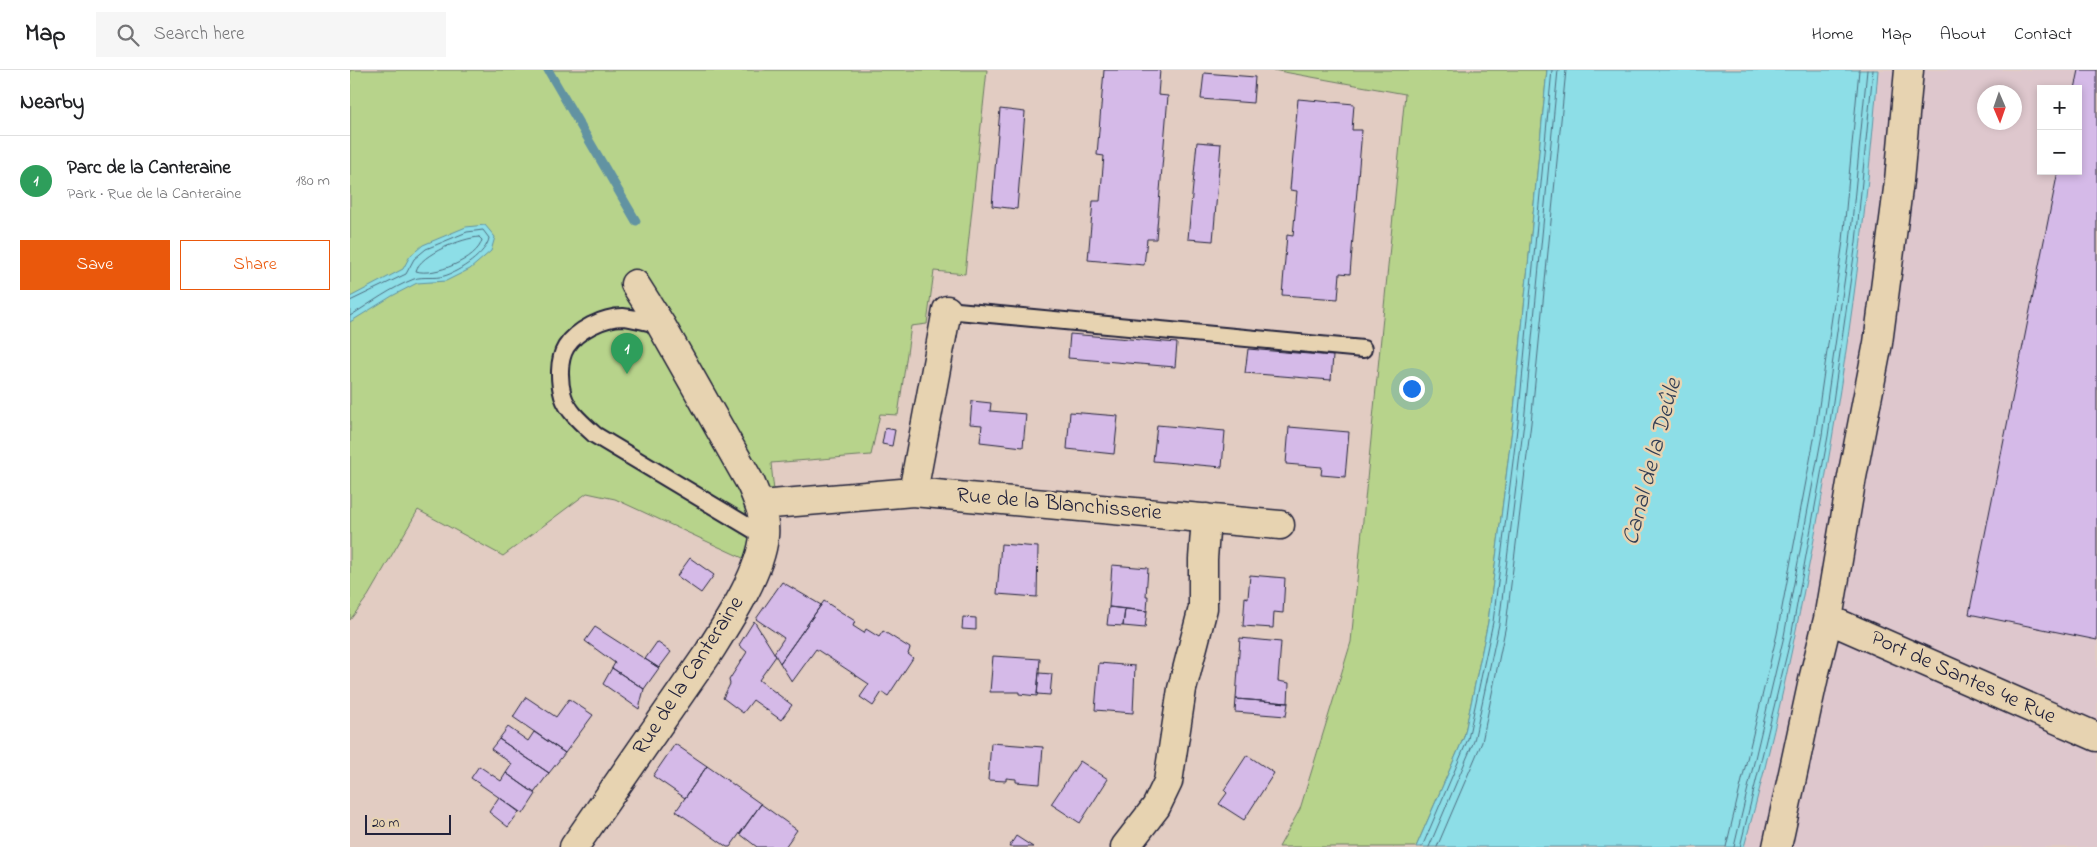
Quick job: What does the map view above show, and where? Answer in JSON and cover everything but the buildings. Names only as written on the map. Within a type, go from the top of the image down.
[{"type":"street","points":[[1777,847],[1828,619],[1852,477],[1878,343],[1899,181],[1909,70]]},
{"type":"street","name":"Rue de la Canteraine","points":[[574,847],[729,621],[762,551],[764,536],[760,505],[751,484],[661,325],[635,284]]},
{"type":"street","points":[[913,492],[947,310]]},
{"type":"street","name":"Rue de la Blanchisserie","points":[[760,505],[913,492],[1280,525]]},
{"type":"street","points":[[1125,847],[1156,807],[1168,782],[1182,689],[1203,608],[1203,559],[1206,518]]},
{"type":"street","name":"Port de Santes 4e Rue","points":[[1828,619],[2097,737]]},
{"type":"lane","points":[[947,310],[1364,349]]},
{"type":"lane","points":[[661,325],[622,317],[600,321],[578,335],[566,347],[561,361],[560,378],[564,398],[574,416],[594,435],[764,536]]},
{"type":"shaded area","points":[[1681,70],[2097,70],[2097,847],[1520,847]]},
{"type":"green space","points":[[350,70],[987,70],[965,274],[934,271],[927,324],[911,326],[898,415],[880,414],[871,455],[771,463],[774,491],[745,559],[615,499],[587,493],[503,556],[418,510],[368,596],[350,620]]},
{"type":"green space","points":[[1273,70],[1547,70],[1513,421],[1488,622],[1464,737],[1416,847],[1279,847],[1300,809],[1351,642],[1405,94]]},
{"type":"water","name":"Canal de la Deûle","points":[[1547,70],[1878,70],[1867,187],[1853,303],[1826,476],[1783,691],[1744,847],[1416,847],[1464,737],[1488,622],[1513,421]]},
{"type":"water","points":[[485,225],[495,237],[491,251],[470,269],[446,281],[417,283],[350,322],[350,297],[403,269],[410,256],[423,245],[466,227]]},
{"type":"waterway","points":[[548,70],[636,221]]},
{"type":"place","name":"Parc de la Canteraine","points":[[627,374]]}]
